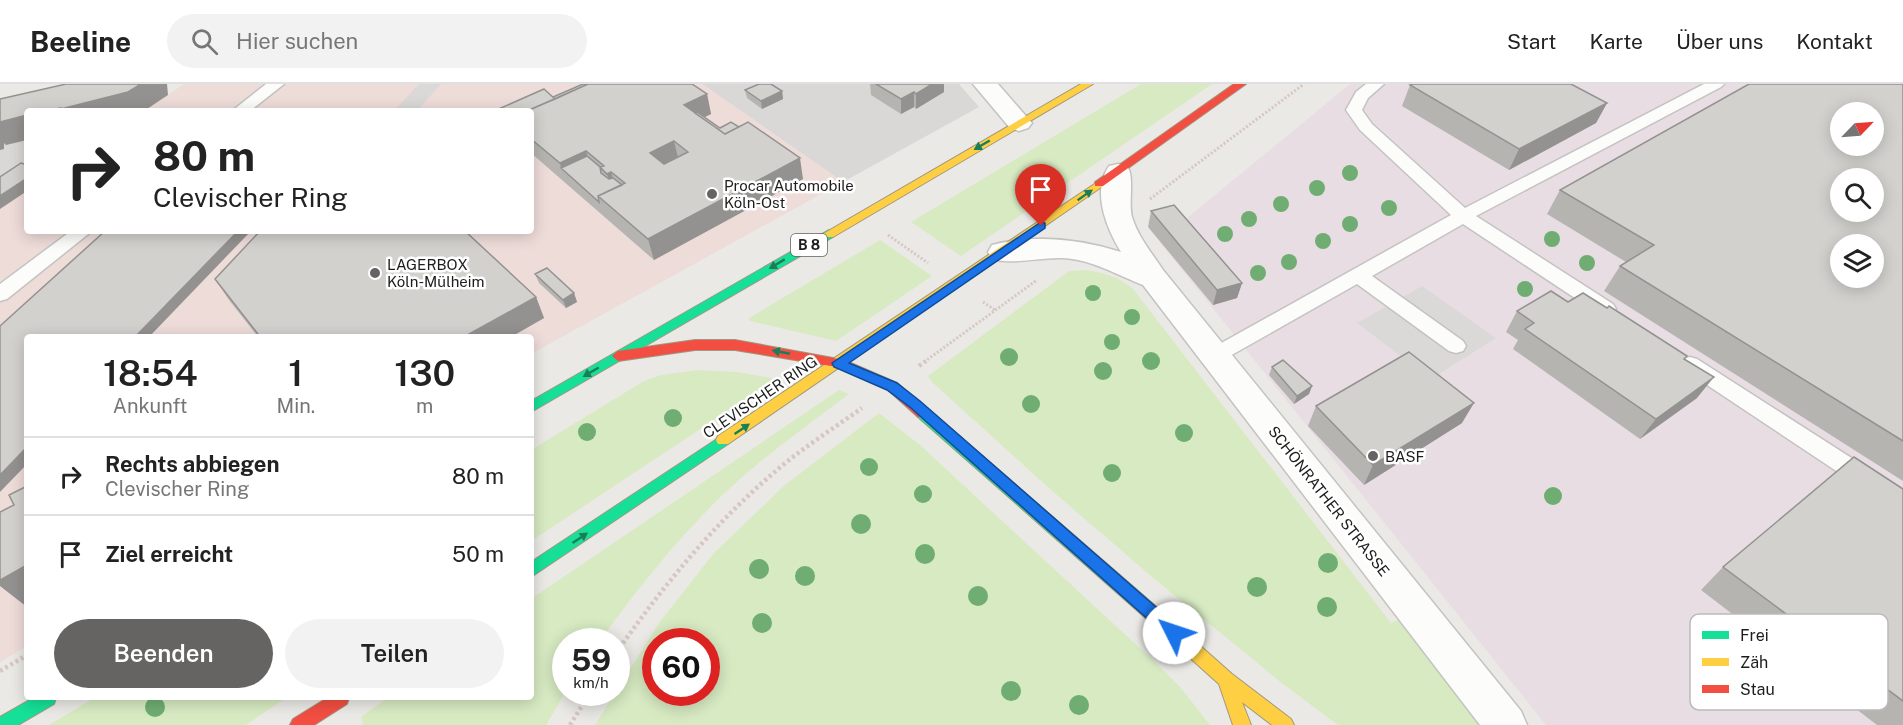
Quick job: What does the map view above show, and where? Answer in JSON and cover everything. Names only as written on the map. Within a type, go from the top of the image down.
[{"type":"main road","name":"B 8","points":[[534,405],[1088,84]]},
{"type":"main road","name":"CLEVISCHER RING","points":[[534,568],[957,283],[1241,84]]},
{"type":"main road","points":[[618,356],[695,345],[735,345],[838,363],[892,386],[1226,679],[1285,725]]},
{"type":"main road","points":[[1226,679],[1242,725]]},
{"type":"main road","points":[[2,725],[45,700]]},
{"type":"main road","points":[[299,725],[338,700]]},
{"type":"street","points":[[985,84],[1019,123]]},
{"type":"street","name":"SCHÖNRATHER STRASSE","points":[[1118,172],[1114,193],[1115,213],[1118,222],[1153,278],[1506,725]]},
{"type":"street","name":"SCHÖNRATHER STRASSE","points":[[1002,252],[1036,248],[1088,251],[1118,260],[1153,278]]},
{"type":"lane","points":[[244,108],[276,84]]},
{"type":"lane","points":[[1376,84],[1362,95],[1354,110],[1366,127],[1463,216],[1620,318]]},
{"type":"lane","points":[[1214,356],[1463,216],[1716,84]]},
{"type":"lane","points":[[0,294],[79,234]]},
{"type":"lane","points":[[1358,275],[1456,346]]},
{"type":"lane","points":[[1678,357],[1903,503]]},
{"type":"path","points":[[1118,222],[1304,84]]},
{"type":"path","points":[[630,633],[716,526],[771,475],[995,310],[860,215]]},
{"type":"path","points":[[0,671],[24,657]]},
{"type":"path","points":[[570,725],[582,706]]},
{"type":"shaded area","points":[[184,84],[702,84],[843,182],[534,352],[534,334],[24,334],[24,648],[0,662],[0,209],[24,193],[24,234],[534,234],[534,108],[148,108]]},
{"type":"shaded area","points":[[419,84],[441,84],[420,108],[397,108]]},
{"type":"shaded area","points":[[702,84],[959,84],[979,107],[843,182]]},
{"type":"shaded area","points":[[1350,84],[1903,84],[1903,725],[1546,725],[1159,241]]},
{"type":"shaded area","points":[[24,118],[24,193],[0,209],[0,123]]},
{"type":"shaded area","points":[[1422,286],[1496,338],[1431,379],[1357,323]]},
{"type":"green space","points":[[1141,84],[1212,84],[961,256],[911,222]]},
{"type":"green space","points":[[880,240],[932,276],[836,341],[750,321],[749,318]]},
{"type":"green space","points":[[1087,270],[1111,276],[1133,289],[1391,623],[1400,619],[1482,725],[1338,725],[1283,684],[1158,582],[1050,489],[932,382],[928,376],[1069,271]]},
{"type":"green space","points":[[698,370],[737,372],[772,378],[773,381],[534,539],[534,448],[644,381],[661,375]]},
{"type":"green space","points":[[839,390],[849,394],[788,439],[730,488],[677,543],[610,628],[552,628],[552,706],[557,706],[546,725],[363,725],[361,717],[384,700],[534,700],[534,597]]},
{"type":"green space","points":[[879,413],[920,445],[1156,663],[1180,687],[1210,725],[595,725],[607,706],[630,706],[630,669],[642,650],[642,706],[720,706],[720,628],[656,628],[714,553],[785,485]]},
{"type":"green space","points":[[91,700],[283,700],[246,725],[49,725]]},
{"type":"building","points":[[66,84],[141,84],[128,92],[65,108],[24,108],[24,116],[0,122],[0,99]]},
{"type":"building","points":[[588,84],[555,99],[553,97]]},
{"type":"building","points":[[588,84],[692,84],[707,94],[684,105],[725,134],[748,122],[800,158],[648,239],[598,196],[625,183],[611,172],[607,174],[600,167],[604,166],[586,151],[560,163],[534,141],[534,108]],"holes":[[[674,141],[688,152],[664,164],[650,153]]]},
{"type":"building","points":[[759,84],[771,84],[782,91],[761,101],[745,90]]},
{"type":"building","points":[[876,84],[932,84],[916,94],[914,92],[901,99]]},
{"type":"building","points":[[1571,84],[1607,103],[1519,149],[1410,85]]},
{"type":"building","points":[[1749,84],[1903,84],[1903,441],[1620,266],[1654,245],[1560,190]]},
{"type":"building","points":[[544,89],[555,99],[534,108],[501,108]]},
{"type":"building","points":[[697,112],[720,128],[731,122],[739,127],[725,134],[695,113]]},
{"type":"building","points":[[587,156],[600,167],[601,173],[622,185],[598,196],[599,202],[561,168]]},
{"type":"building","points":[[21,163],[24,164],[24,180],[0,196],[0,177]]},
{"type":"building","points":[[1174,205],[1242,283],[1217,290],[1151,211]]},
{"type":"building","points":[[102,234],[235,234],[138,334],[24,334],[24,450],[0,475],[0,326]]},
{"type":"building","name":"LAGERBOX Köln-Mülheim","points":[[257,234],[468,234],[536,297],[469,334],[258,334],[215,279]]},
{"type":"building","points":[[547,268],[574,293],[563,300],[535,274]]},
{"type":"building","points":[[1551,291],[1568,302],[1583,293],[1607,308],[1609,306],[1687,356],[1684,359],[1714,377],[1656,419],[1525,329],[1534,323],[1517,311]]},
{"type":"building","name":"BASF","points":[[1409,352],[1474,403],[1373,465],[1316,406]]},
{"type":"building","points":[[1283,360],[1312,386],[1297,396],[1272,367]]},
{"type":"building","points":[[1854,457],[1903,489],[1903,701],[1888,690],[1888,614],[1786,614],[1723,567]]},
{"type":"building","points":[[24,488],[24,567],[0,580],[0,512],[14,505],[9,495]]},
{"type":"traffic: fast","points":[[534,405],[829,234]]},
{"type":"traffic: fast","points":[[923,413],[1146,608]]},
{"type":"traffic: fast","points":[[534,568],[723,440]]},
{"type":"traffic: fast","points":[[2,725],[45,700]]},
{"type":"traffic: slow","points":[[829,234],[1088,84]]},
{"type":"traffic: slow","points":[[723,440],[1099,184]]},
{"type":"traffic: slow","points":[[1146,608],[1226,679],[1285,725]]},
{"type":"traffic: slow","points":[[1226,679],[1242,725]]},
{"type":"traffic: jam","points":[[1099,184],[1241,84]]},
{"type":"traffic: jam","points":[[618,356],[695,345],[735,345],[839,363],[892,386],[923,413]]},
{"type":"traffic: jam","points":[[299,725],[338,700]]},
{"type":"place","name":"Procar Automobile Köln-Ost","points":[[712,194]]},
{"type":"place","name":"LAGERBOX Köln-Mülheim","points":[[375,273]]},
{"type":"place","name":"BASF","points":[[1373,456]]},
{"type":"route","points":[[1041,226],[838,363],[892,386],[1174,633]]}]
